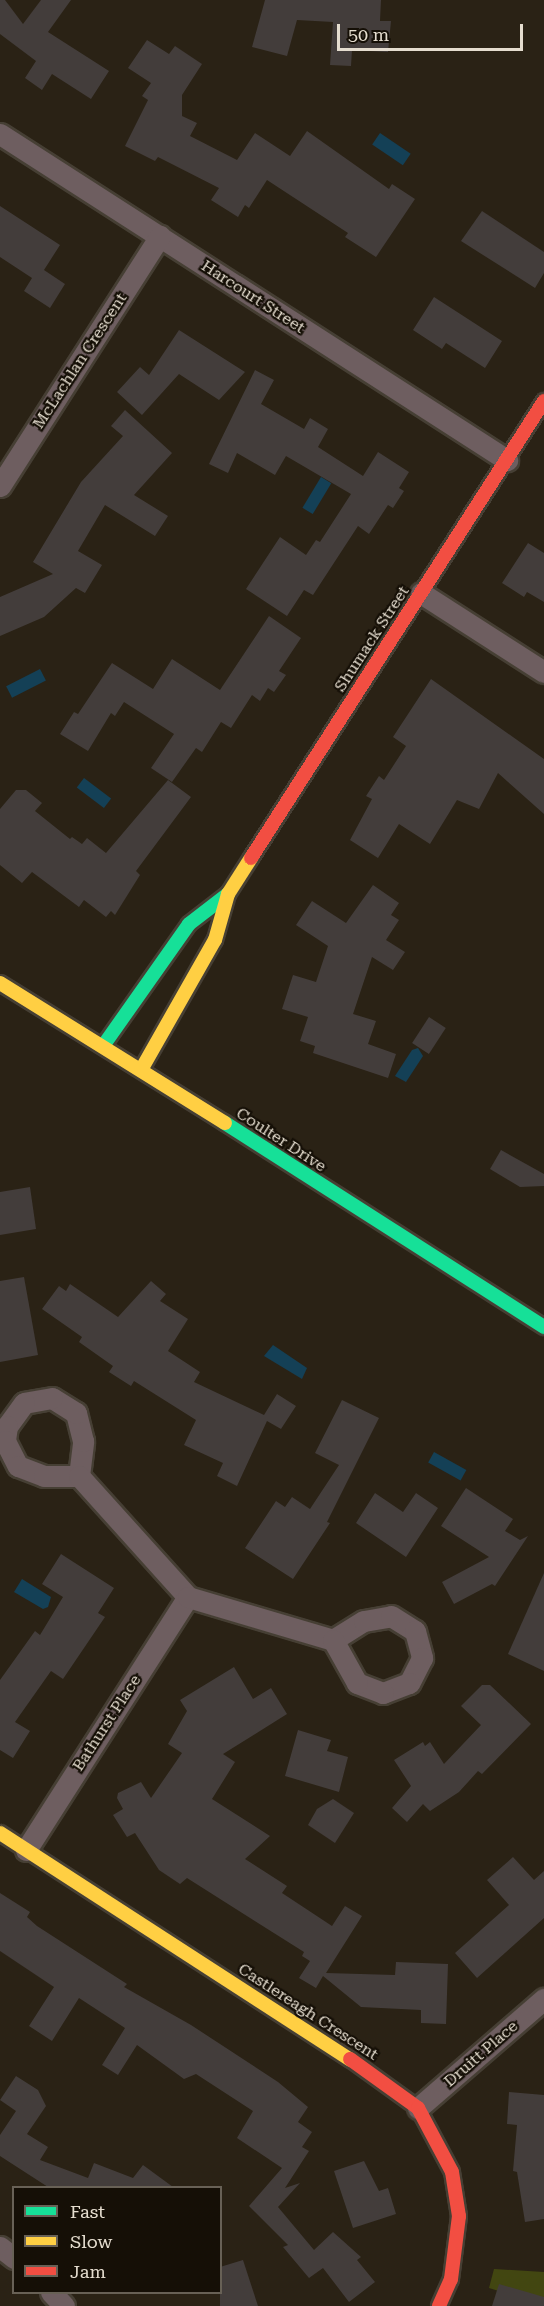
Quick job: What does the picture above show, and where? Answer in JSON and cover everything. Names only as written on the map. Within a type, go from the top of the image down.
[{"type":"street","name":"Harcourt Street","points":[[0,134],[507,460]]},
{"type":"street","name":"McLachlan Crescent","points":[[0,486],[160,237]]},
{"type":"street","name":"Shumack Street","points":[[141,1070],[215,940],[228,894],[544,401]]},
{"type":"street","points":[[421,593],[544,672]]},
{"type":"street","name":"Shumack Street","points":[[103,1046],[189,924],[228,894]]},
{"type":"street","name":"Coulter Drive","points":[[0,983],[141,1070],[544,1327]]},
{"type":"street","points":[[79,1476],[188,1597],[333,1640]]},
{"type":"street","name":"Bathurst Place","points":[[26,1850],[188,1597]]},
{"type":"street","name":"Castlereagh Crescent","points":[[0,1833],[382,2079],[418,2108],[452,2172],[459,2216],[451,2279],[439,2306]]},
{"type":"street","name":"Druitt Place","points":[[418,2108],[544,1999]]},
{"type":"street","points":[[0,2247],[12,2256]]},
{"type":"street","points":[[53,2294],[64,2306]]},
{"type":"green space","points":[[494,2269],[544,2272],[544,2305],[489,2288]]},
{"type":"water","points":[[380,133],[411,154],[403,165],[372,145]]},
{"type":"water","points":[[321,477],[331,483],[313,514],[302,508]]},
{"type":"water","points":[[40,669],[46,681],[12,698],[6,686]]},
{"type":"water","points":[[84,778],[111,798],[104,808],[77,788]]},
{"type":"water","points":[[418,1048],[423,1056],[406,1082],[395,1076],[412,1050]]},
{"type":"water","points":[[273,1345],[307,1368],[302,1379],[264,1356]]},
{"type":"water","points":[[434,1452],[466,1470],[461,1480],[428,1462]]},
{"type":"water","points":[[22,1579],[51,1597],[48,1607],[43,1609],[14,1592]]},
{"type":"building","points":[[0,0],[5,0],[23,24],[41,0],[71,0],[48,32],[109,71],[91,99],[52,74],[42,90],[25,78],[36,61],[0,34]]},
{"type":"building","points":[[265,0],[381,0],[380,21],[391,21],[388,52],[352,50],[351,66],[330,65],[333,22],[297,20],[287,56],[252,47]]},
{"type":"building","points":[[147,40],[169,54],[175,46],[202,64],[182,95],[182,116],[197,123],[190,136],[237,160],[255,133],[290,156],[307,131],[389,189],[392,184],[415,199],[376,257],[345,237],[348,233],[267,180],[249,208],[245,205],[238,217],[211,200],[219,188],[158,157],[155,161],[125,146],[148,100],[142,96],[151,83],[128,68]]},
{"type":"building","points":[[0,206],[60,245],[44,270],[65,284],[50,308],[24,291],[32,278],[0,257]]},
{"type":"building","points":[[482,211],[544,252],[544,273],[535,288],[461,241]]},
{"type":"building","points":[[434,297],[502,341],[485,368],[446,343],[442,349],[413,330]]},
{"type":"building","points":[[179,330],[245,372],[219,400],[179,374],[142,415],[117,392],[140,367],[149,375]]},
{"type":"building","points":[[255,370],[274,380],[261,404],[304,429],[310,418],[328,429],[318,447],[363,476],[378,452],[409,472],[399,488],[404,491],[393,508],[388,505],[369,534],[358,526],[313,595],[304,590],[287,616],[246,589],[280,537],[306,555],[316,540],[320,542],[351,494],[286,456],[275,475],[237,453],[228,473],[209,464]]},
{"type":"building","points":[[125,410],[172,453],[134,495],[168,516],[155,536],[105,505],[78,551],[102,565],[85,593],[76,588],[44,617],[0,636],[0,597],[53,574],[33,562],[81,482],[123,436],[111,426]]},
{"type":"building","points":[[528,543],[544,553],[544,602],[527,592],[524,597],[502,583]]},
{"type":"building","points":[[269,616],[301,638],[279,671],[286,675],[274,692],[268,688],[260,701],[252,695],[231,728],[221,722],[202,752],[196,748],[172,782],[151,768],[174,734],[124,702],[115,716],[111,713],[88,751],[60,734],[74,712],[78,714],[112,663],[153,689],[172,659],[220,690]]},
{"type":"building","points":[[431,679],[544,759],[544,814],[498,773],[479,809],[457,800],[430,844],[399,824],[378,858],[350,840],[372,799],[366,796],[379,776],[384,780],[406,746],[393,737]]},
{"type":"building","points":[[168,780],[191,797],[136,871],[140,875],[115,915],[111,911],[106,917],[84,900],[79,907],[32,872],[22,883],[0,865],[0,809],[16,790],[26,790],[42,803],[35,811],[70,839],[72,837],[82,844],[87,838],[106,853]]},
{"type":"building","points":[[373,885],[399,903],[391,915],[399,920],[386,940],[405,952],[393,970],[372,957],[353,1014],[376,1021],[368,1044],[396,1054],[388,1078],[313,1053],[315,1046],[300,1041],[308,1017],[282,1009],[293,975],[316,982],[328,946],[296,925],[312,901],[346,923]]},
{"type":"building","points":[[429,1017],[446,1028],[429,1054],[412,1043]]},
{"type":"building","points":[[501,1150],[544,1174],[544,1186],[520,1187],[490,1169]]},
{"type":"building","points":[[30,1187],[36,1229],[0,1235],[0,1192]]},
{"type":"building","points":[[24,1277],[38,1355],[0,1362],[0,1281]]},
{"type":"building","points":[[151,1281],[166,1294],[160,1301],[188,1319],[168,1351],[200,1372],[194,1382],[264,1415],[277,1394],[296,1406],[281,1429],[267,1421],[237,1486],[217,1476],[223,1463],[184,1445],[196,1420],[134,1381],[131,1386],[109,1372],[113,1366],[79,1342],[82,1337],[42,1309],[59,1286],[66,1291],[70,1284],[118,1317]]},
{"type":"building","points":[[342,1400],[379,1418],[327,1522],[330,1523],[293,1579],[245,1548],[276,1501],[285,1507],[292,1497],[310,1509],[339,1465],[315,1453]]},
{"type":"building","points":[[466,1488],[513,1519],[505,1531],[520,1540],[528,1536],[495,1586],[492,1584],[454,1604],[442,1582],[489,1557],[441,1526]]},
{"type":"building","points":[[375,1493],[403,1512],[416,1493],[438,1508],[406,1557],[356,1523]]},
{"type":"building","points":[[61,1554],[114,1588],[98,1613],[105,1617],[63,1679],[51,1671],[15,1722],[30,1731],[13,1758],[0,1750],[0,1680],[35,1631],[40,1635],[63,1597],[42,1584]]},
{"type":"building","points":[[544,1573],[544,1671],[508,1654]]},
{"type":"building","points":[[234,1667],[253,1699],[271,1688],[287,1714],[223,1754],[235,1762],[212,1799],[270,1836],[245,1859],[287,1886],[282,1893],[332,1926],[345,1906],[362,1916],[326,1973],[395,1975],[396,1962],[448,1964],[446,2024],[421,2023],[421,2010],[361,2007],[323,1976],[316,1988],[299,1978],[310,1961],[302,1956],[304,1952],[187,1878],[180,1884],[159,1870],[135,1833],[127,1837],[113,1815],[123,1809],[117,1798],[118,1793],[141,1782],[151,1798],[182,1753],[168,1744],[187,1711],[180,1700]]},
{"type":"building","points":[[482,1685],[490,1685],[531,1724],[482,1774],[478,1771],[459,1792],[430,1811],[423,1804],[407,1822],[392,1808],[411,1786],[394,1760],[423,1742],[425,1746],[430,1742],[444,1764],[481,1725],[461,1706]]},
{"type":"building","points":[[298,1730],[331,1740],[327,1751],[348,1757],[339,1792],[285,1776]]},
{"type":"building","points":[[333,1799],[354,1813],[335,1843],[308,1825],[317,1809]]},
{"type":"building","points":[[513,1857],[534,1880],[544,1871],[544,1918],[477,1978],[455,1953],[509,1905],[487,1880]]},
{"type":"building","points":[[0,1893],[30,1912],[27,1917],[37,1926],[127,1984],[124,1987],[191,2025],[278,2082],[308,2107],[298,2122],[312,2132],[302,2147],[309,2151],[285,2188],[300,2183],[278,2207],[314,2250],[333,2232],[361,2257],[357,2260],[375,2282],[349,2302],[323,2268],[309,2278],[283,2247],[288,2245],[249,2206],[282,2168],[237,2138],[253,2111],[196,2074],[184,2079],[137,2045],[118,2075],[102,2065],[125,2028],[79,1998],[52,2041],[29,2026],[54,1987],[0,1951]]},
{"type":"building","points":[[16,2076],[38,2090],[46,2106],[27,2134],[48,2147],[40,2160],[88,2178],[94,2163],[133,2178],[143,2165],[172,2186],[46,2186],[0,2156],[0,2135],[16,2111],[0,2100]]},
{"type":"building","points":[[509,2092],[544,2095],[544,2219],[525,2222],[517,2172],[513,2171],[517,2125],[507,2124]]},
{"type":"building","points":[[364,2161],[379,2191],[388,2188],[396,2214],[353,2228],[334,2171]]},
{"type":"building","points":[[243,2260],[258,2306],[220,2306],[222,2266]]},
{"type":"building","points":[[499,2284],[544,2297],[544,2306],[492,2306]]},
{"type":"traffic: fast","points":[[103,1046],[189,924],[228,894]]},
{"type":"traffic: fast","points":[[225,1123],[544,1327]]},
{"type":"traffic: slow","points":[[141,1070],[215,940],[228,894],[251,858]]},
{"type":"traffic: slow","points":[[0,983],[225,1123]]},
{"type":"traffic: slow","points":[[0,1833],[350,2059]]},
{"type":"traffic: jam","points":[[251,858],[544,401]]},
{"type":"traffic: jam","points":[[350,2059],[418,2108],[452,2172],[459,2216],[451,2279],[439,2306]]}]
